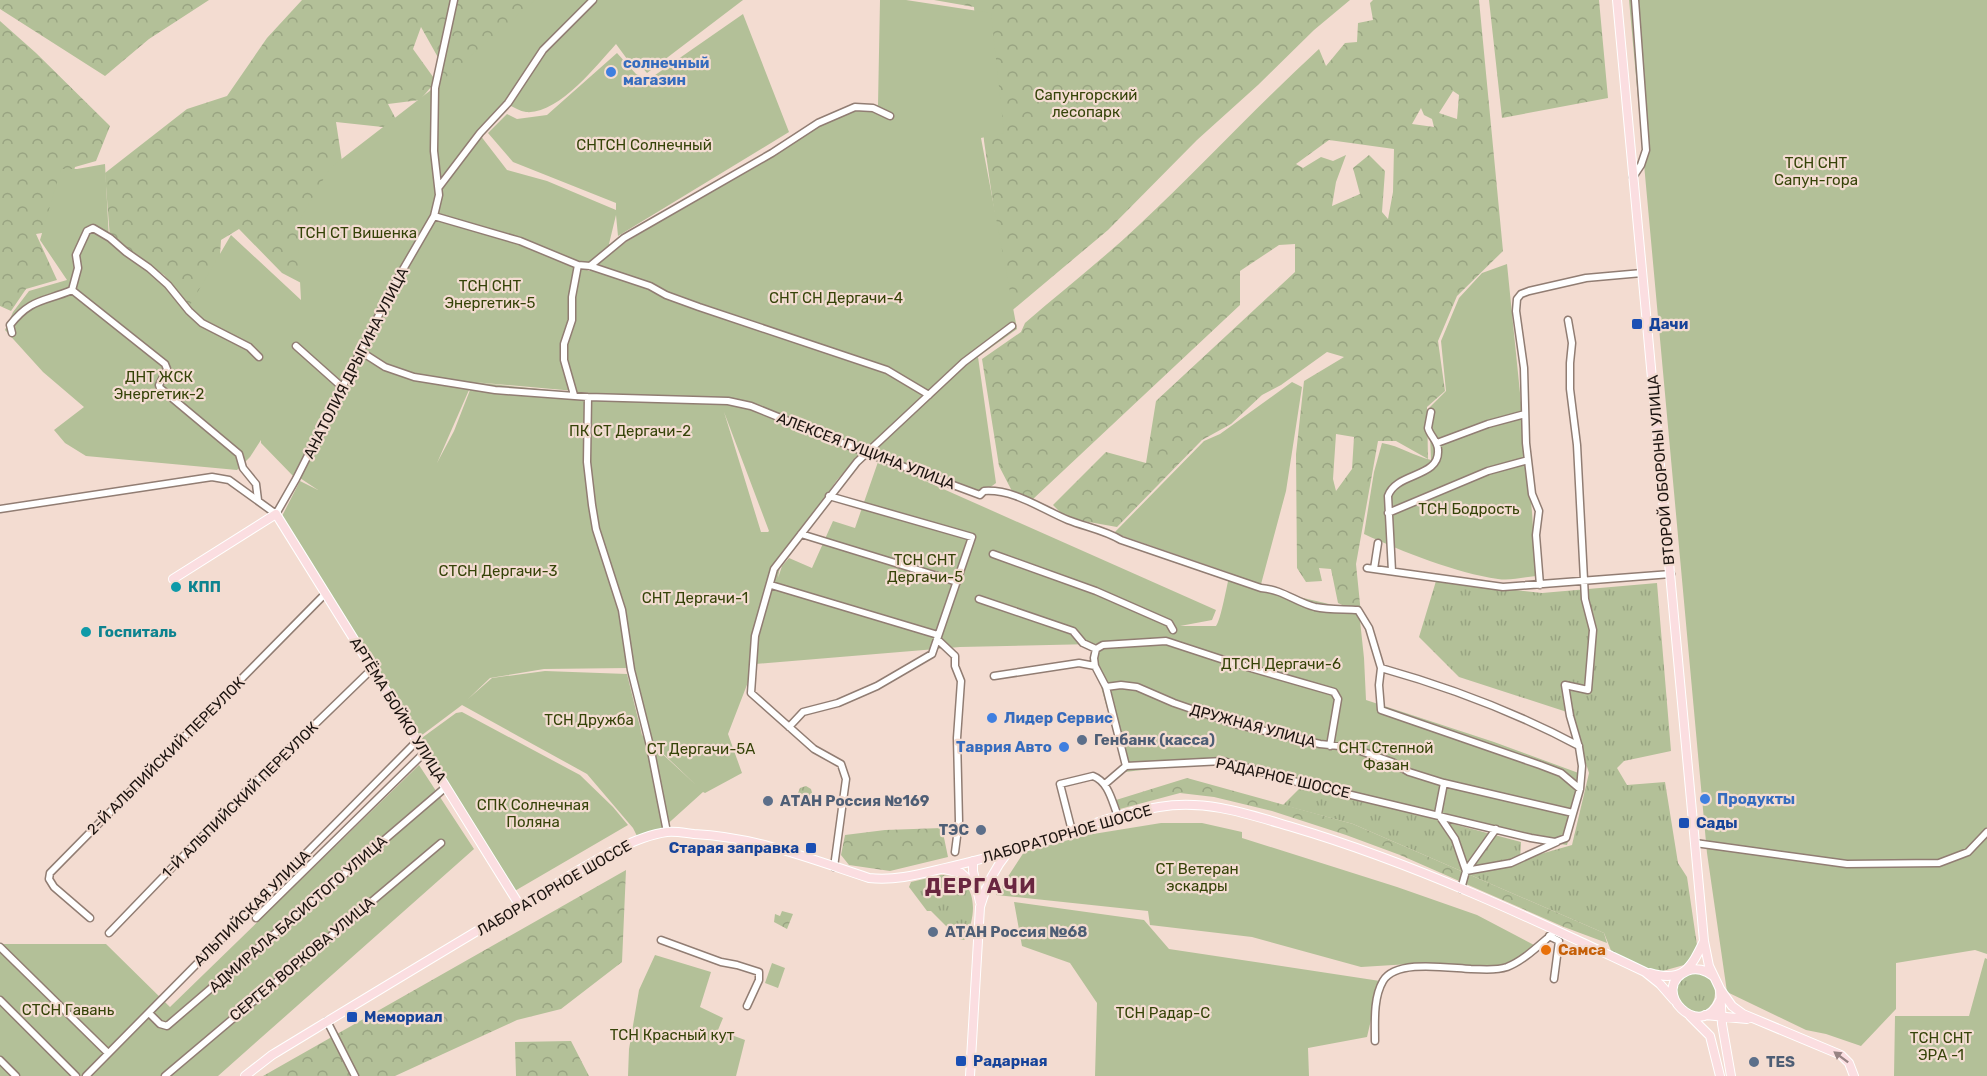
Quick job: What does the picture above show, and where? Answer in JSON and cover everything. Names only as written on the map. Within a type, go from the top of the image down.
[{"type":"main road","name":"ВТОРОЙ ОБОРОНЫ УЛИЦА","points":[[1617,0],[1704,941],[1707,960],[1714,977]]},
{"type":"main road","points":[[173,579],[276,514]]},
{"type":"main road","name":"АРТЁМА БОЙКО УЛИЦА","points":[[276,514],[520,906]]},
{"type":"main road","name":"ЛАБОРАТОРНОЕ ШОССЕ","points":[[245,1076],[272,1055],[327,1021],[594,862],[633,842],[667,832],[750,840],[869,878],[888,879],[1008,852],[1118,816],[1156,807],[1192,804],[1231,809],[1372,852],[1461,889],[1552,934],[1645,972],[1667,976],[1683,973]]},
{"type":"main road","points":[[986,886],[1008,852]]},
{"type":"main road","points":[[970,1076],[980,907],[989,874],[989,866],[983,858]]},
{"type":"main road","points":[[973,861],[980,907]]},
{"type":"main road","points":[[940,869],[961,873],[976,887]]},
{"type":"main road","points":[[973,871],[975,876],[980,878],[985,878],[989,874]]},
{"type":"main road","points":[[1704,941],[1693,962],[1674,986],[1674,999],[1679,1009],[1708,1033],[1720,1076]]},
{"type":"main road","points":[[1683,973],[1700,969],[1708,972],[1714,977],[1731,1006],[1753,1019],[1820,1045],[1846,1058],[1854,1076]]},
{"type":"main road","name":"ЛАБОРАТОРНОЕ ШОССЕ","points":[[1645,972],[1674,999]]},
{"type":"main road","points":[[1720,989],[1723,1034],[1731,1076]]},
{"type":"main road","points":[[1704,1015],[1715,1008],[1720,1000]]},
{"type":"main road","points":[[1689,1015],[1753,1019]]},
{"type":"main road","points":[[1723,1034],[1728,1024],[1743,1018]]},
{"type":"street","points":[[454,0],[435,88],[434,151],[439,195],[434,216],[520,241],[578,265],[590,266],[650,286],[666,295],[699,307],[886,370],[929,395]]},
{"type":"street","points":[[438,187],[480,133],[508,103],[543,50],[593,0]]},
{"type":"street","points":[[1634,177],[1646,150],[1635,0]]},
{"type":"street","points":[[590,266],[624,238],[772,153],[818,123],[855,107],[873,108],[890,116]]},
{"type":"street","name":"АНАТОЛИЯ ДРЫГИНА УЛИЦА","points":[[276,514],[394,285],[434,216]]},
{"type":"street","points":[[72,290],[78,268],[75,255],[87,231],[93,228],[149,268],[168,285],[202,323],[249,347],[259,357]]},
{"type":"street","points":[[574,395],[564,360],[564,344],[572,320],[572,297],[578,265]]},
{"type":"street","points":[[1540,585],[1536,535],[1539,507],[1532,494],[1528,460],[1524,368],[1516,304],[1521,294],[1586,278],[1642,273]]},
{"type":"street","points":[[12,333],[10,325],[20,311],[36,302],[72,290]]},
{"type":"street","points":[[72,290],[165,364],[167,369],[159,385],[160,388],[239,454],[243,468],[256,484],[258,500]]},
{"type":"street","points":[[1466,871],[1511,863],[1566,838],[1580,789],[1582,766],[1565,685],[1588,690],[1593,630],[1585,599],[1586,580],[1577,446],[1570,390],[1572,343],[1568,320]]},
{"type":"street","points":[[834,867],[846,779],[841,764],[814,749],[751,693],[755,636],[774,569],[829,496],[867,453],[964,362],[1012,326]]},
{"type":"street","points":[[296,346],[342,387]]},
{"type":"street","name":"АЛЕКСЕЯ ГУЩИНА УЛИЦА","points":[[360,351],[385,367],[414,377],[495,390],[588,397],[728,401],[751,406],[980,495],[984,492],[1007,493],[1070,521],[1121,540],[1261,588],[1274,589],[1316,607],[1358,610],[1369,628],[1382,668]]},
{"type":"street","points":[[588,397],[587,462],[596,530],[622,610],[631,670],[650,746],[667,832]]},
{"type":"street","points":[[1392,571],[1388,496],[1390,489],[1399,482],[1433,466],[1438,453],[1437,443],[1431,437],[1428,428],[1431,412]]},
{"type":"street","points":[[1437,443],[1488,424],[1526,414]]},
{"type":"street","points":[[1388,513],[1488,471],[1528,460]]},
{"type":"street","points":[[0,509],[212,477],[229,480],[276,514]]},
{"type":"street","points":[[789,727],[803,712],[838,703],[877,686],[932,654],[972,537],[829,496]]},
{"type":"street","points":[[801,534],[957,582]]},
{"type":"street","points":[[1378,543],[1370,568],[1492,586],[1540,585],[1671,574]]},
{"type":"street","points":[[993,554],[1096,591],[1169,623],[1173,630]]},
{"type":"street","points":[[771,585],[938,637],[955,656],[955,666],[961,681],[957,738],[959,821],[955,852]]},
{"type":"street","name":"2-Й АЛЬПИЙСКИЙ ПЕРЕУЛОК","points":[[90,918],[54,886],[49,879],[50,873],[325,594]]},
{"type":"street","points":[[979,599],[1073,631],[1083,643],[1096,649]]},
{"type":"street","points":[[1105,784],[1126,765],[1106,687],[1095,666],[1096,649],[1103,645],[1166,641],[1334,692],[1338,699],[1330,746]]},
{"type":"street","points":[[994,676],[1079,663],[1095,666]]},
{"type":"street","points":[[1579,747],[1470,698],[1420,679],[1382,668],[1379,685],[1381,710],[1560,773],[1580,789]]},
{"type":"street","name":"1-Й АЛЬПИЙСКИЙ ПЕРЕУЛОК","points":[[109,933],[242,795],[372,669]]},
{"type":"street","name":"ДРУЖНАЯ УЛИЦА","points":[[1106,687],[1121,685],[1137,687],[1174,703],[1235,724],[1330,746],[1349,747],[1392,762],[1409,772],[1444,783],[1573,813]]},
{"type":"street","name":"АЛЬПИЙСКАЯ УЛИЦА","points":[[86,1076],[150,1014],[417,741]]},
{"type":"street","points":[[256,918],[425,752]]},
{"type":"street","name":"РАДАРНОЕ ШОССЕ","points":[[1126,765],[1223,761],[1297,782],[1438,814],[1496,830],[1555,842],[1560,840]]},
{"type":"street","points":[[1072,831],[1060,784],[1093,776],[1105,784],[1118,816]]},
{"type":"street","points":[[1444,783],[1438,814],[1455,839],[1466,871]]},
{"type":"street","name":"АДМИРАЛА БАСИСТОГО УЛИЦА","points":[[150,1014],[160,1024],[167,1026],[446,787]]},
{"type":"street","points":[[1461,889],[1466,871],[1496,830]]},
{"type":"street","points":[[1695,843],[1847,864],[1939,863],[1968,852],[1987,832]]},
{"type":"street","name":"СЕРГЕЯ ВОРКОВА УЛИЦА","points":[[165,1076],[441,843]]},
{"type":"street","points":[[1375,1041],[1376,1003],[1380,987],[1383,980],[1399,969],[1439,967],[1494,970],[1519,961],[1552,934],[1559,940],[1554,979]]},
{"type":"street","points":[[661,940],[721,962],[737,964],[759,972],[759,980],[747,1006]]},
{"type":"street","points":[[0,947],[108,1053]]},
{"type":"street","points":[[0,1000],[76,1076]]},
{"type":"street","points":[[327,1021],[355,1076]]},
{"type":"street","points":[[0,1060],[16,1076]]},
{"type":"green space","points":[[0,0],[209,0],[149,39],[105,76],[0,9]]},
{"type":"green space","points":[[302,0],[550,0],[434,132],[440,61],[421,27],[413,49],[436,81],[420,100],[388,104],[401,129],[336,122],[343,168],[305,285],[282,273],[239,229],[221,240],[216,317],[202,323],[164,275],[110,238],[105,173],[187,109],[227,96],[267,38]]},
{"type":"green space","points":[[535,0],[743,0],[647,73],[634,58],[630,63],[616,44],[588,76],[551,106],[538,111],[526,112],[505,103],[482,129],[451,171],[430,218],[294,477],[261,443],[261,440],[250,457],[237,470],[86,456],[65,443],[54,430],[84,407],[43,372],[5,330],[13,312],[29,291],[67,280],[40,240],[61,169],[77,169],[105,164],[109,240],[167,288],[186,312],[231,235],[301,300],[297,224],[330,168],[431,90]]},
{"type":"green space","points":[[880,0],[906,0],[991,13],[1004,133],[981,138],[1017,329],[978,357],[996,483],[977,497],[923,480],[1216,610],[1212,620],[1180,626],[1216,626],[1230,573],[1114,533],[1204,441],[1220,434],[1292,382],[1302,387],[1286,491],[1260,588],[1359,611],[1366,700],[1494,742],[1584,775],[1567,845],[1526,839],[1213,765],[1176,766],[1125,772],[1101,687],[1111,687],[1106,685],[1097,664],[1099,648],[1150,640],[1094,644],[960,647],[755,664],[728,734],[742,773],[703,792],[662,829],[637,836],[633,828],[587,774],[462,705],[418,738],[281,518],[300,481],[318,490],[300,478],[349,377],[437,213],[441,187],[480,135],[507,170],[547,181],[616,210],[616,203],[513,162],[488,133],[507,114],[517,119],[547,115],[617,53],[636,74],[648,80],[743,14],[789,132],[618,236],[616,215],[609,244],[612,252],[589,269],[583,268],[589,271],[626,242],[820,126],[854,110],[878,105]],"holes":[[[566,359],[577,392],[590,393],[589,462],[594,507],[623,609],[633,670],[650,741],[696,785],[642,735],[627,674],[545,671],[492,678],[468,699],[490,678],[544,669],[629,668],[620,611],[595,531],[587,468],[587,394],[473,382],[575,391]],[[469,390],[454,431],[437,463]],[[724,412],[769,531],[761,532]],[[859,455],[878,462],[855,528],[833,521],[812,568],[789,558],[782,566],[778,578],[781,560],[837,480]]]},
{"type":"green space","name":"Сапунгорский лесопарк","points":[[934,0],[1350,0],[1314,30],[1197,140],[1108,230],[1009,313],[984,141],[974,7]]},
{"type":"green space","points":[[1373,0],[1479,0],[1503,251],[1457,296],[1438,341],[1445,391],[1427,407],[1428,459],[1396,441],[1378,441],[1356,564],[1361,614],[1338,603],[1331,569],[1319,568],[1322,581],[1306,582],[1297,568],[1296,454],[1304,381],[1344,357],[1327,352],[1281,385],[1262,395],[1231,424],[1202,440],[1117,527],[1066,518],[1053,505],[1106,452],[1146,463],[1156,401],[1295,272],[1295,244],[1279,245],[1240,271],[1240,305],[1032,500],[1014,495],[999,466],[982,359],[1021,332],[1025,323],[1125,238],[1319,49],[1326,66],[1345,43],[1357,42],[1358,23],[1373,20],[1370,3]],"holes":[[[1453,91],[1459,95],[1457,119],[1439,113]],[[1421,108],[1424,115],[1432,119],[1434,127],[1412,124]],[[1329,140],[1394,149],[1393,192],[1388,219],[1382,212],[1385,171],[1369,155],[1353,168],[1360,194],[1332,206],[1336,182],[1346,155],[1333,161],[1321,157],[1303,168],[1296,164]],[[1336,434],[1354,437],[1352,469],[1336,491],[1333,479]]]},
{"type":"green space","points":[[1489,0],[1599,0],[1608,98],[1502,118]]},
{"type":"green space","name":"ТСН СНТ Сапун-гора","points":[[1629,0],[1987,0],[1987,954],[1975,950],[1896,963],[1896,1009],[1861,1046],[1806,1030],[1727,992],[1707,853]]},
{"type":"green space","points":[[0,21],[110,126],[96,161],[75,167],[60,230],[36,234],[57,280],[26,289],[11,311],[0,306]]},
{"type":"green space","name":"ТСН Бодрость","points":[[1507,264],[1532,512],[1536,576],[1512,579],[1482,576],[1447,567],[1364,534],[1374,472],[1382,443],[1431,460],[1429,408],[1446,391],[1441,341],[1459,298],[1482,273]]},
{"type":"green space","points":[[1436,581],[1542,593],[1657,583],[1671,751],[1624,761],[1617,768],[1627,785],[1665,782],[1678,863],[1687,877],[1697,945],[1692,956],[1684,965],[1659,972],[1638,966],[1612,953],[1604,933],[1353,824],[1283,805],[1301,787],[1382,805],[1521,842],[1520,860],[1572,845],[1589,773],[1570,713],[1459,677],[1419,637]]},
{"type":"green space","name":"СПК Солнечная Поляна","points":[[462,712],[580,775],[628,825],[513,892],[419,740],[456,713]]},
{"type":"green space","name":"СТСН Гавань","points":[[419,765],[474,849],[218,1076],[0,1076],[0,944],[106,944],[170,1007]]},
{"type":"green space","points":[[1187,778],[1353,824],[1604,933],[1607,943],[1564,927],[1400,855],[1272,811],[1214,797],[1180,793],[1120,809],[1116,800]]},
{"type":"green space","points":[[806,786],[811,789],[815,804],[813,806],[800,799],[798,793],[800,788]]},
{"type":"green space","name":"СТ Ветеран эскадры","points":[[1161,823],[1202,823],[1242,832],[1242,838],[1477,915],[1534,945],[1516,959],[1495,967],[1426,963],[1361,967],[1252,937],[1150,925],[1148,911],[996,895],[1024,852],[1087,835]]},
{"type":"green space","points":[[942,828],[948,857],[890,871],[849,865],[841,855],[845,835],[885,830]]},
{"type":"green space","points":[[626,870],[622,962],[561,1009],[517,1020],[395,1076],[263,1076]]},
{"type":"green space","points":[[941,875],[959,879],[965,884],[972,897],[973,914],[968,936],[964,940],[959,939],[931,911],[927,911],[909,887],[911,882]]},
{"type":"green space","name":"ТСН Радар-С","points":[[1014,902],[1144,920],[1169,949],[1380,981],[1367,1037],[1308,1048],[1309,1076],[1095,1076],[1097,1003],[1070,963],[1022,946]]},
{"type":"green space","points":[[782,911],[793,914],[787,929],[774,922],[775,914],[780,916]]},
{"type":"green space","name":"ТСН Красный кут","points":[[655,955],[711,972],[700,1007],[723,1018],[718,1030],[745,1040],[736,1076],[628,1076],[629,1049],[639,990]]},
{"type":"green space","name":"ТСН СНТ ЭРА -1","points":[[1985,958],[1987,959],[1987,1076],[1894,1076],[1895,1016],[1969,1016]]},
{"type":"green space","points":[[772,963],[785,968],[778,988],[765,983]]},
{"type":"green space","points":[[1695,973],[1709,979],[1715,993],[1709,1007],[1695,1013],[1681,1007],[1675,993],[1681,979]]},
{"type":"green space","points":[[571,1041],[589,1076],[516,1076],[515,1042]]},
{"type":"place","name":"солнечный магазин","points":[[611,72]]},
{"type":"place","name":"Дачи","points":[[1637,324]]},
{"type":"place","name":"КПП","points":[[176,587]]},
{"type":"place","name":"Госпиталь","points":[[86,632]]},
{"type":"place","name":"Лидер Сервис","points":[[992,718]]},
{"type":"place","name":"Генбанк (касса)","points":[[1082,740]]},
{"type":"place","name":"Таврия Авто","points":[[1064,747]]},
{"type":"place","name":"Продукты","points":[[1705,799]]},
{"type":"place","name":"АТАН Россия №169","points":[[768,801]]},
{"type":"place","name":"Сады","points":[[1684,823]]},
{"type":"place","name":"ТЭС","points":[[981,830]]},
{"type":"place","name":"Старая заправка","points":[[811,848]]},
{"type":"place","name":"АТАН Россия №68","points":[[933,932]]},
{"type":"place","name":"Самса","points":[[1546,950]]},
{"type":"place","name":"Мемориал","points":[[352,1017]]},
{"type":"place","name":"Радарная","points":[[961,1061]]},
{"type":"place","name":"TES","points":[[1754,1062]]},
{"type":"district","name":"ДЕРГАЧИ","points":[[981,885]]},
{"type":"park label","name":"СНТСН Солнечный","points":[[644,145]]},
{"type":"park label","name":"ТСН СТ Вишенка","points":[[357,233]]},
{"type":"park label","name":"ТСН СНТ Энергетик-5","points":[[490,294]]},
{"type":"park label","name":"СНТ СН Дергачи-4","points":[[836,298]]},
{"type":"park label","name":"ДНТ ЖСК Энергетик-2","points":[[159,386]]},
{"type":"park label","name":"ПК СТ Дергачи-2","points":[[630,431]]},
{"type":"park label","name":"ТСН СНТ Дергачи-5","points":[[925,568]]},
{"type":"park label","name":"СТСН Дергачи-3","points":[[498,571]]},
{"type":"park label","name":"СНТ Дергачи-1","points":[[695,598]]},
{"type":"park label","name":"ДТСН Дергачи-6","points":[[1281,664]]},
{"type":"park label","name":"ТСН Дружба","points":[[589,720]]},
{"type":"park label","name":"СТ Дергачи-5А","points":[[701,749]]},
{"type":"park label","name":"СНТ Степной Фазан","points":[[1386,756]]}]
